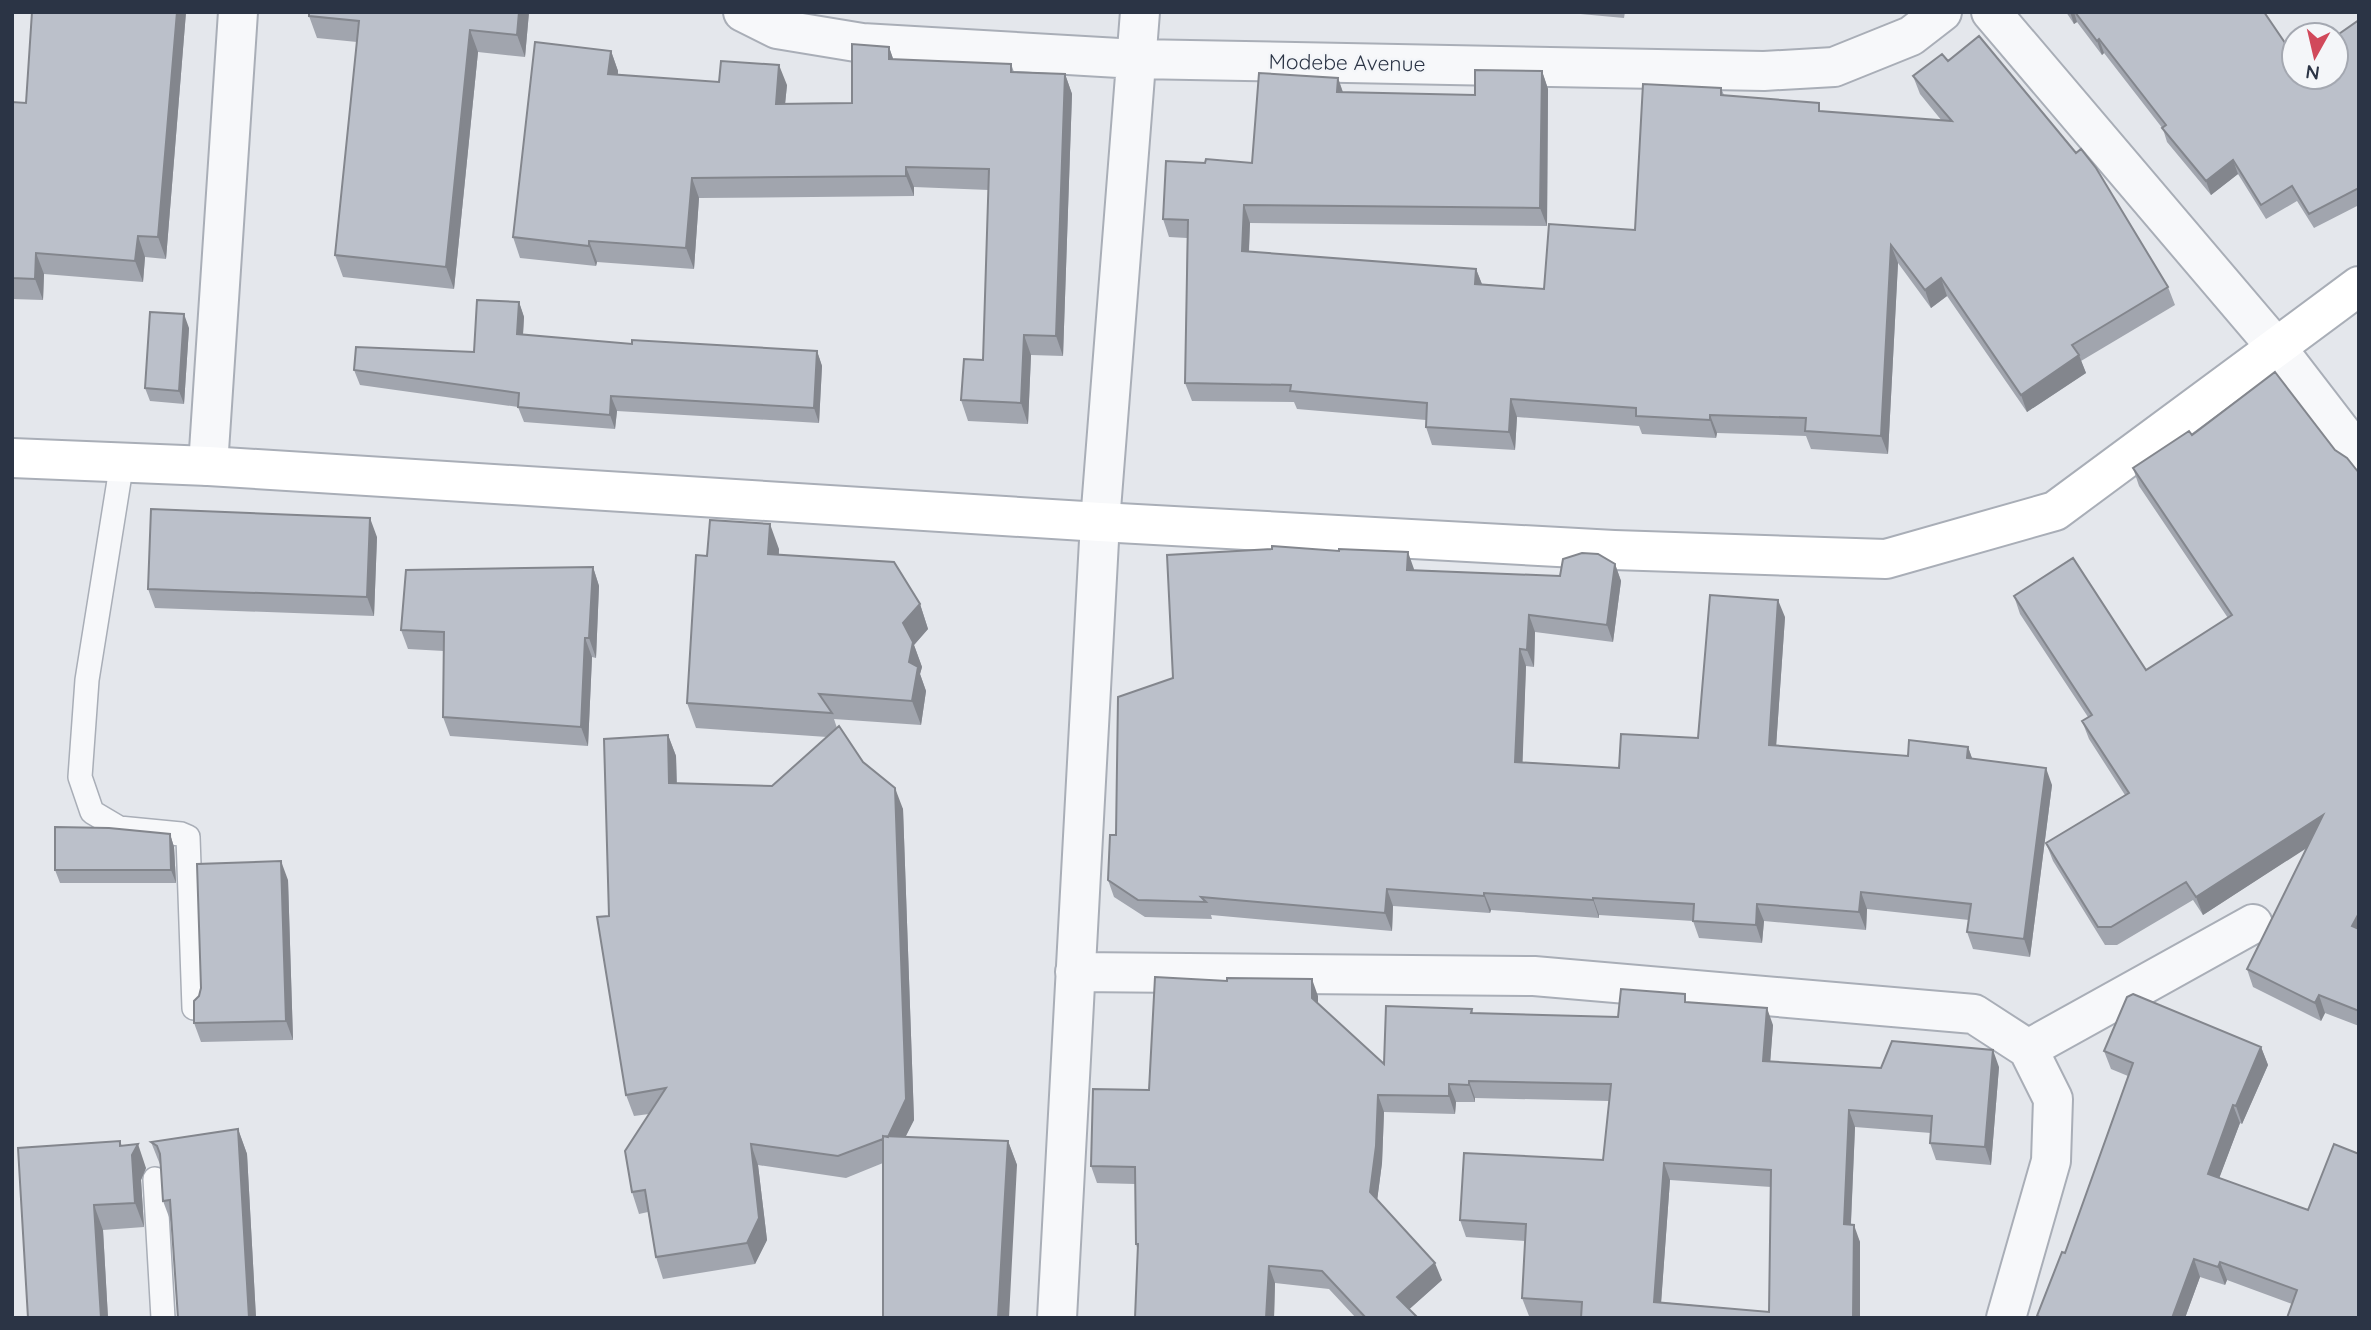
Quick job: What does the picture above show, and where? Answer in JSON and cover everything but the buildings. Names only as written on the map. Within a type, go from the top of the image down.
[{"type":"street","points":[[208,466],[238,12]]},
{"type":"street","name":"Modebe Avenue","points":[[743,12],[777,29],[862,43],[1136,59],[1764,71],[1834,67],[1910,36],[1942,12]]},
{"type":"street","points":[[1057,1318],[1100,522],[1140,12]]},
{"type":"street","points":[[1991,12],[2276,346],[2359,455]]},
{"type":"street","points":[[12,458],[208,466],[1100,522],[1614,550],[1886,559],[2054,511],[2359,286]]},
{"type":"street","points":[[2028,1048],[2253,925]]},
{"type":"street","points":[[1075,972],[1548,978],[1974,1014],[2028,1048],[2053,1099],[2051,1161],[2006,1318]]},
{"type":"lane","points":[[121,462],[87,680],[80,777],[92,812],[119,828],[188,837],[194,1008]]},
{"type":"lane","points":[[155,1179],[163,1318]]}]
